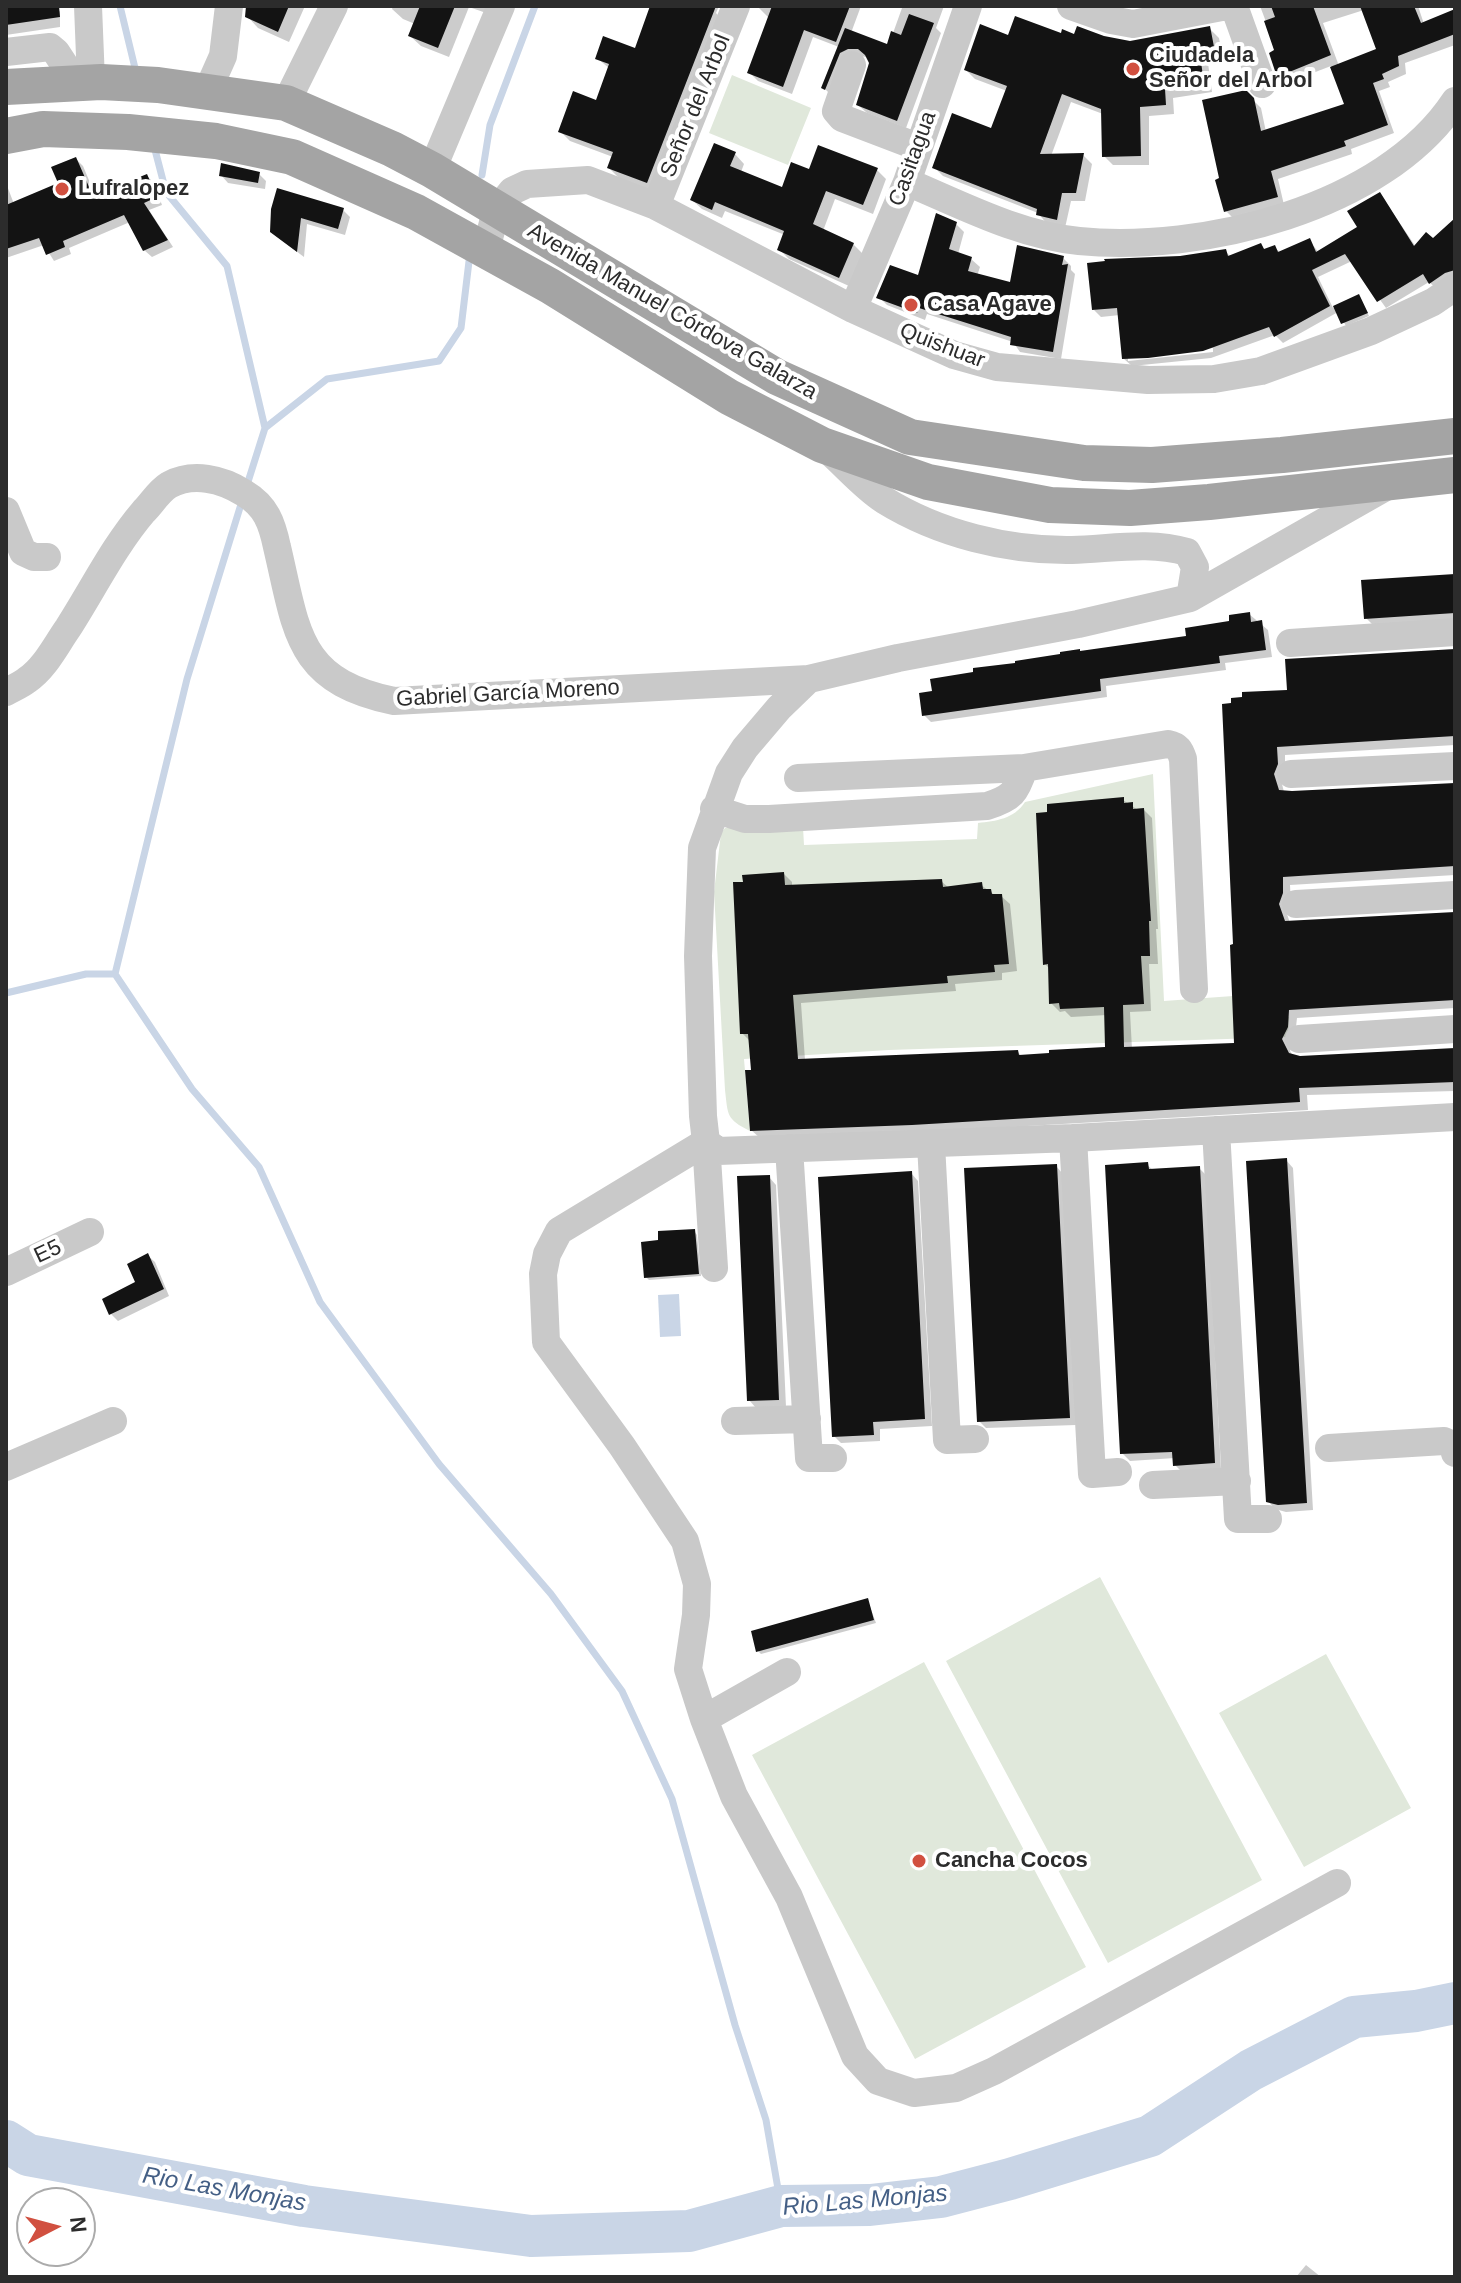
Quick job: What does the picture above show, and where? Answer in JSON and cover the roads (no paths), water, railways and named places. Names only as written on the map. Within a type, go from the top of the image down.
[{"type":"main road","name":"Avenida Manuel Córdova Galarza","points":[[6,87],[84,82],[207,92],[286,103],[392,149],[432,170],[777,377],[910,437],[1084,463],[1152,465],[1282,455],[1455,436]]},
{"type":"main road","name":"Avenida Manuel Córdova Galarza","points":[[6,136],[43,129],[128,132],[216,141],[292,157],[416,212],[486,250],[729,397],[822,445],[928,482],[1050,505],[1130,508],[1455,475]]},
{"type":"main road","points":[[550,286],[553,264],[564,255],[571,254]]},
{"type":"street","points":[[84,82],[88,6]]},
{"type":"street","points":[[207,92],[223,56],[229,6]]},
{"type":"street","points":[[286,103],[334,6]]},
{"type":"street","points":[[432,170],[501,6]]},
{"type":"street","name":"Señor del Arbol","points":[[656,206],[736,6]]},
{"type":"street","name":"Casitagua","points":[[853,309],[907,182],[968,6]]},
{"type":"street","points":[[1071,6],[1133,24],[1227,6]]},
{"type":"street","points":[[1234,6],[1262,84]]},
{"type":"street","points":[[6,52],[50,47],[84,82]]},
{"type":"street","points":[[852,65],[836,111],[842,118],[918,147]]},
{"type":"street","points":[[907,182],[1010,225],[1076,241],[1134,243],[1192,239],[1252,227],[1355,186],[1414,150],[1455,101]]},
{"type":"street","name":"Quishuar","points":[[496,211],[512,191],[527,184],[588,180],[656,206],[853,309],[954,355],[997,367],[1148,380],[1214,379],[1261,371],[1371,331],[1433,302],[1455,287]]},
{"type":"street","points":[[486,250],[496,211]]},
{"type":"street","points":[[822,445],[882,498],[922,520],[967,535],[1036,550],[1143,545],[1187,552],[1195,567],[1190,598]]},
{"type":"street","name":"Gabriel García Moreno","points":[[6,692],[28,680],[39,669],[132,525],[161,492],[169,485],[195,478],[235,487],[256,500],[270,519],[302,641],[314,661],[344,687],[394,701],[809,679],[898,658],[1078,624],[1190,598],[1393,483]]},
{"type":"street","points":[[6,511],[23,552],[34,557],[47,557]]},
{"type":"street","points":[[1290,643],[1455,632]]},
{"type":"street","points":[[714,1268],[698,956],[702,848],[729,773],[745,748],[779,708],[809,679]]},
{"type":"street","points":[[798,778],[1024,768],[1168,744],[1179,748],[1183,759],[1194,989]]},
{"type":"street","points":[[1291,774],[1455,766]]},
{"type":"street","points":[[714,809],[745,819],[769,819],[987,806],[1006,800],[1012,794],[1024,768]]},
{"type":"street","points":[[1296,904],[1455,895]]},
{"type":"street","points":[[1299,1039],[1455,1029]]},
{"type":"street","points":[[706,1142],[718,1151],[931,1144],[1455,1117]]},
{"type":"street","points":[[1216,1130],[1238,1519],[1268,1519]]},
{"type":"street","points":[[1073,1138],[1092,1474],[1118,1472]]},
{"type":"street","points":[[706,1142],[559,1231],[547,1254],[543,1285],[546,1342],[622,1446],[685,1541],[697,1584],[688,1669],[704,1719],[734,1796],[789,1897],[855,2056],[878,2081],[914,2093],[956,2088],[994,2071],[1337,1883]]},
{"type":"street","points":[[931,1144],[947,1440],[975,1439]]},
{"type":"street","points":[[789,1148],[809,1458],[833,1458]]},
{"type":"street","name":"E5","points":[[6,1272],[90,1232]]},
{"type":"street","points":[[735,1421],[807,1419]]},
{"type":"street","points":[[6,1467],[113,1421]]},
{"type":"street","points":[[1329,1448],[1444,1441],[1453,1445],[1455,1453]]},
{"type":"street","points":[[1153,1485],[1237,1481]]},
{"type":"street","points":[[704,1719],[787,1672]]},
{"type":"water","points":[[679,1294],[681,1336],[660,1337],[658,1295]]},
{"type":"waterway","points":[[120,6],[135,68]]},
{"type":"waterway","points":[[482,175],[490,125],[535,6]]},
{"type":"waterway","points":[[154,146],[166,192],[227,266],[265,428]]},
{"type":"waterway","points":[[247,485],[265,428],[327,379],[439,361],[461,328],[470,253]]},
{"type":"waterway","points":[[115,974],[187,679],[242,501]]},
{"type":"waterway","points":[[6,993],[86,974],[115,974],[192,1089],[259,1167],[320,1302],[439,1464],[551,1594],[622,1691],[672,1799],[735,2025],[766,2120],[781,2206]]},
{"type":"waterway","name":"Rio Las Monjas","points":[[6,2141],[28,2155],[304,2206],[531,2236],[689,2231],[781,2206],[870,2205],[941,2197],[1010,2179],[1150,2136],[1251,2070],[1354,2017],[1416,2011],[1455,2003]]},
{"type":"place","name":"Ciudadela Señor del Arbol","points":[[1133,69]]},
{"type":"place","name":"Lufralopez","points":[[62,189]]},
{"type":"place","name":"Casa Agave","points":[[911,305]]},
{"type":"place","name":"Cancha Cocos","points":[[919,1861]]}]
